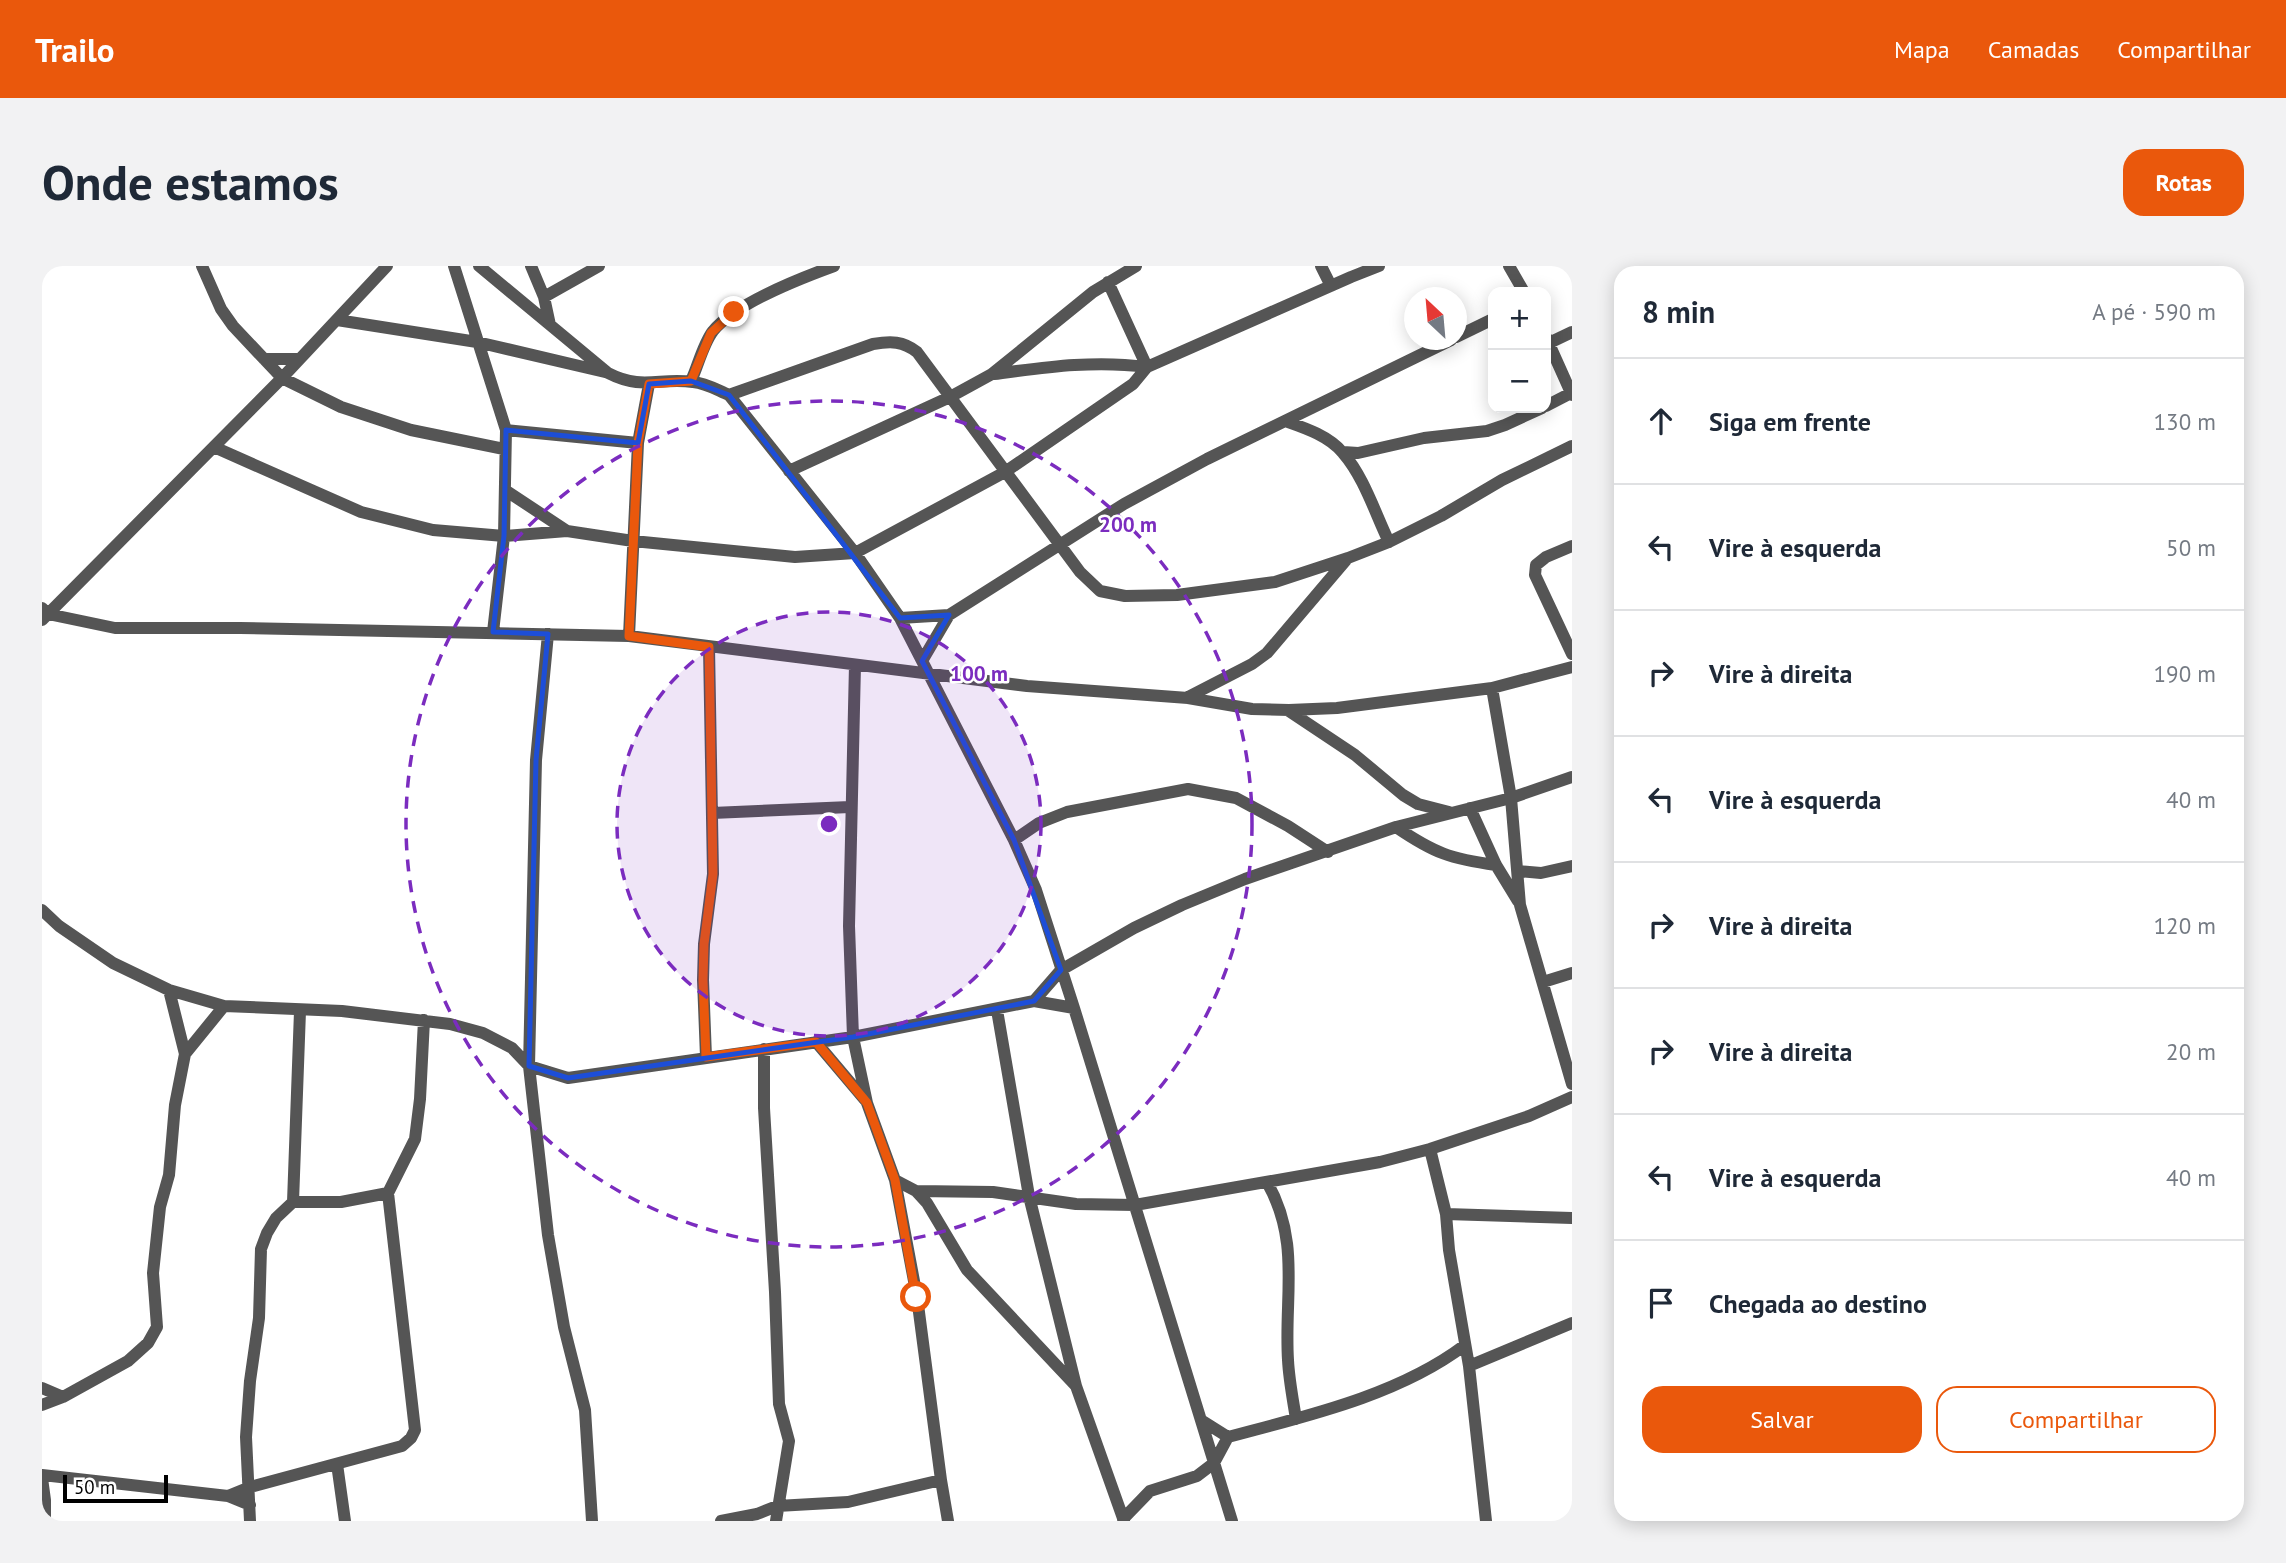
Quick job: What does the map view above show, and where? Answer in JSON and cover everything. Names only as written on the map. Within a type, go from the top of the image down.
[{"type":"street","points":[[202,266],[221,309],[233,326],[282,378],[341,407],[411,430],[504,449]]},
{"type":"street","points":[[44,614],[214,447],[387,266]]},
{"type":"street","points":[[454,266],[506,430],[504,536],[493,632]]},
{"type":"street","points":[[479,266],[608,373]]},
{"type":"street","points":[[531,266],[544,297],[550,325]]},
{"type":"street","points":[[544,297],[599,266]]},
{"type":"street","points":[[691,381],[711,333],[734,312],[809,275],[834,266]]},
{"type":"street","points":[[789,471],[950,397],[992,374],[1108,282],[1136,266]]},
{"type":"street","points":[[1321,266],[1331,286]]},
{"type":"street","points":[[214,447],[361,512],[433,530],[504,536],[567,531],[633,541],[795,557],[855,553],[1005,472],[1133,384],[1147,367],[1379,266]]},
{"type":"street","points":[[1509,266],[1521,287]]},
{"type":"street","points":[[1108,282],[1147,367]]},
{"type":"street","points":[[337,320],[477,342],[608,373],[632,383],[691,381],[707,385],[729,395],[855,553],[900,618],[1014,840],[1036,890],[1232,1521]]},
{"type":"street","points":[[1467,332],[1488,322]]},
{"type":"street","points":[[1551,339],[1572,332]]},
{"type":"street","points":[[729,395],[873,344],[891,341],[907,344],[917,352],[1072,562],[1100,591],[1125,596],[1177,595],[1254,586],[1275,582],[1348,558],[1389,542],[1441,516],[1502,480],[1572,446]]},
{"type":"street","points":[[1551,349],[1572,394],[1551,404]]},
{"type":"street","points":[[922,661],[949,615],[1124,504],[1431,350]]},
{"type":"street","points":[[264,359],[299,359]]},
{"type":"street","points":[[992,374],[1113,362],[1147,367]]},
{"type":"street","points":[[629,636],[638,443],[649,384]]},
{"type":"street","points":[[1343,452],[1358,453],[1424,438],[1487,430],[1531,413]]},
{"type":"street","points":[[1285,421],[1308,429],[1343,452],[1389,542]]},
{"type":"street","points":[[506,430],[638,443]]},
{"type":"street","points":[[505,490],[567,531]]},
{"type":"street","points":[[1572,546],[1546,557],[1536,565],[1535,575],[1572,654]]},
{"type":"street","points":[[1043,554],[1072,562]]},
{"type":"street","points":[[1188,698],[1252,664],[1267,653],[1348,558]]},
{"type":"street","points":[[44,614],[115,628],[629,636],[1027,686],[1188,698],[1252,709],[1337,708],[1492,688],[1572,667]]},
{"type":"street","points":[[900,618],[949,615]]},
{"type":"street","points":[[548,634],[536,760],[529,1066],[551,1248],[564,1327],[585,1410],[592,1521]]},
{"type":"street","points":[[706,1057],[704,944],[713,874],[709,647]]},
{"type":"street","points":[[855,665],[849,926],[853,1037],[867,1103],[895,1180],[916,1297],[948,1521]]},
{"type":"street","points":[[1492,688],[1511,798],[1520,905],[1572,1084]]},
{"type":"street","points":[[1289,710],[1355,755],[1403,796],[1418,804],[1452,813]]},
{"type":"street","points":[[1034,1001],[1061,970],[1134,928],[1182,905],[1245,879],[1396,827],[1511,798],[1572,777]]},
{"type":"street","points":[[1014,840],[1039,823],[1067,812],[1188,789],[1236,798],[1288,826],[1328,852]]},
{"type":"street","points":[[712,813],[850,807]]},
{"type":"street","points":[[1470,808],[1496,865],[1520,905]]},
{"type":"street","points":[[1396,827],[1436,853],[1496,865]]},
{"type":"street","points":[[1518,871],[1541,873],[1572,866]]},
{"type":"street","points":[[42,910],[59,926],[113,963],[169,990],[224,1006],[342,1011],[450,1024],[483,1033],[512,1048],[529,1066],[568,1078],[853,1037],[1034,1001],[1074,1008]]},
{"type":"street","points":[[1543,982],[1572,973]]},
{"type":"street","points":[[42,1405],[63,1397],[128,1360],[148,1343],[158,1327],[153,1273],[160,1207],[169,1175],[175,1105],[185,1054],[169,990]]},
{"type":"street","points":[[185,1054],[224,1006]]},
{"type":"street","points":[[997,1010],[1029,1196],[1076,1386],[1123,1520],[1150,1491],[1197,1476],[1214,1463],[1228,1437],[1296,1419],[1368,1395],[1426,1370],[1465,1345]]},
{"type":"street","points":[[293,1202],[300,1011]]},
{"type":"street","points":[[228,1496],[250,1487],[402,1446],[415,1430],[388,1194],[415,1139],[424,1020]]},
{"type":"street","points":[[816,1042],[867,1103]]},
{"type":"street","points":[[764,1049],[764,1108],[779,1404],[789,1441],[776,1521]]},
{"type":"street","points":[[916,1191],[961,1191],[1029,1196],[1076,1204],[1135,1205],[1380,1162],[1430,1149],[1529,1116],[1572,1097]]},
{"type":"street","points":[[1430,1149],[1446,1213],[1449,1250],[1469,1366],[1486,1521]]},
{"type":"street","points":[[895,1180],[916,1191],[934,1212],[967,1270],[1076,1386]]},
{"type":"street","points":[[1267,1182],[1283,1214],[1289,1250],[1288,1359],[1296,1419]]},
{"type":"street","points":[[250,1521],[246,1437],[250,1381],[259,1318],[261,1250],[267,1233],[276,1218],[293,1202],[341,1202],[388,1194]]},
{"type":"street","points":[[1446,1213],[1572,1218]]},
{"type":"street","points":[[1469,1366],[1572,1323]]},
{"type":"street","points":[[42,1388],[63,1397]]},
{"type":"street","points":[[1201,1420],[1228,1437]]},
{"type":"street","points":[[337,1464],[345,1521]]},
{"type":"street","points":[[45,1521],[46,1500],[42,1477],[228,1496],[250,1505]]},
{"type":"street","points":[[721,1521],[757,1514],[777,1506],[848,1502],[941,1480]]},
{"type":"street","points":[[757,1514],[769,1521]]},
{"type":"highlighted area","points":[[691,381],[729,395],[900,618],[949,615],[922,661],[1014,840],[1061,970],[1034,1001],[853,1037],[568,1078],[529,1066],[536,760],[548,634],[493,632],[504,536],[506,430],[638,443],[649,384]]},
{"type":"route","points":[[734,312],[711,333],[691,381],[649,384],[638,443],[629,636],[709,647],[713,874],[704,944],[706,1057],[816,1042],[867,1103],[895,1180],[916,1297]]}]
